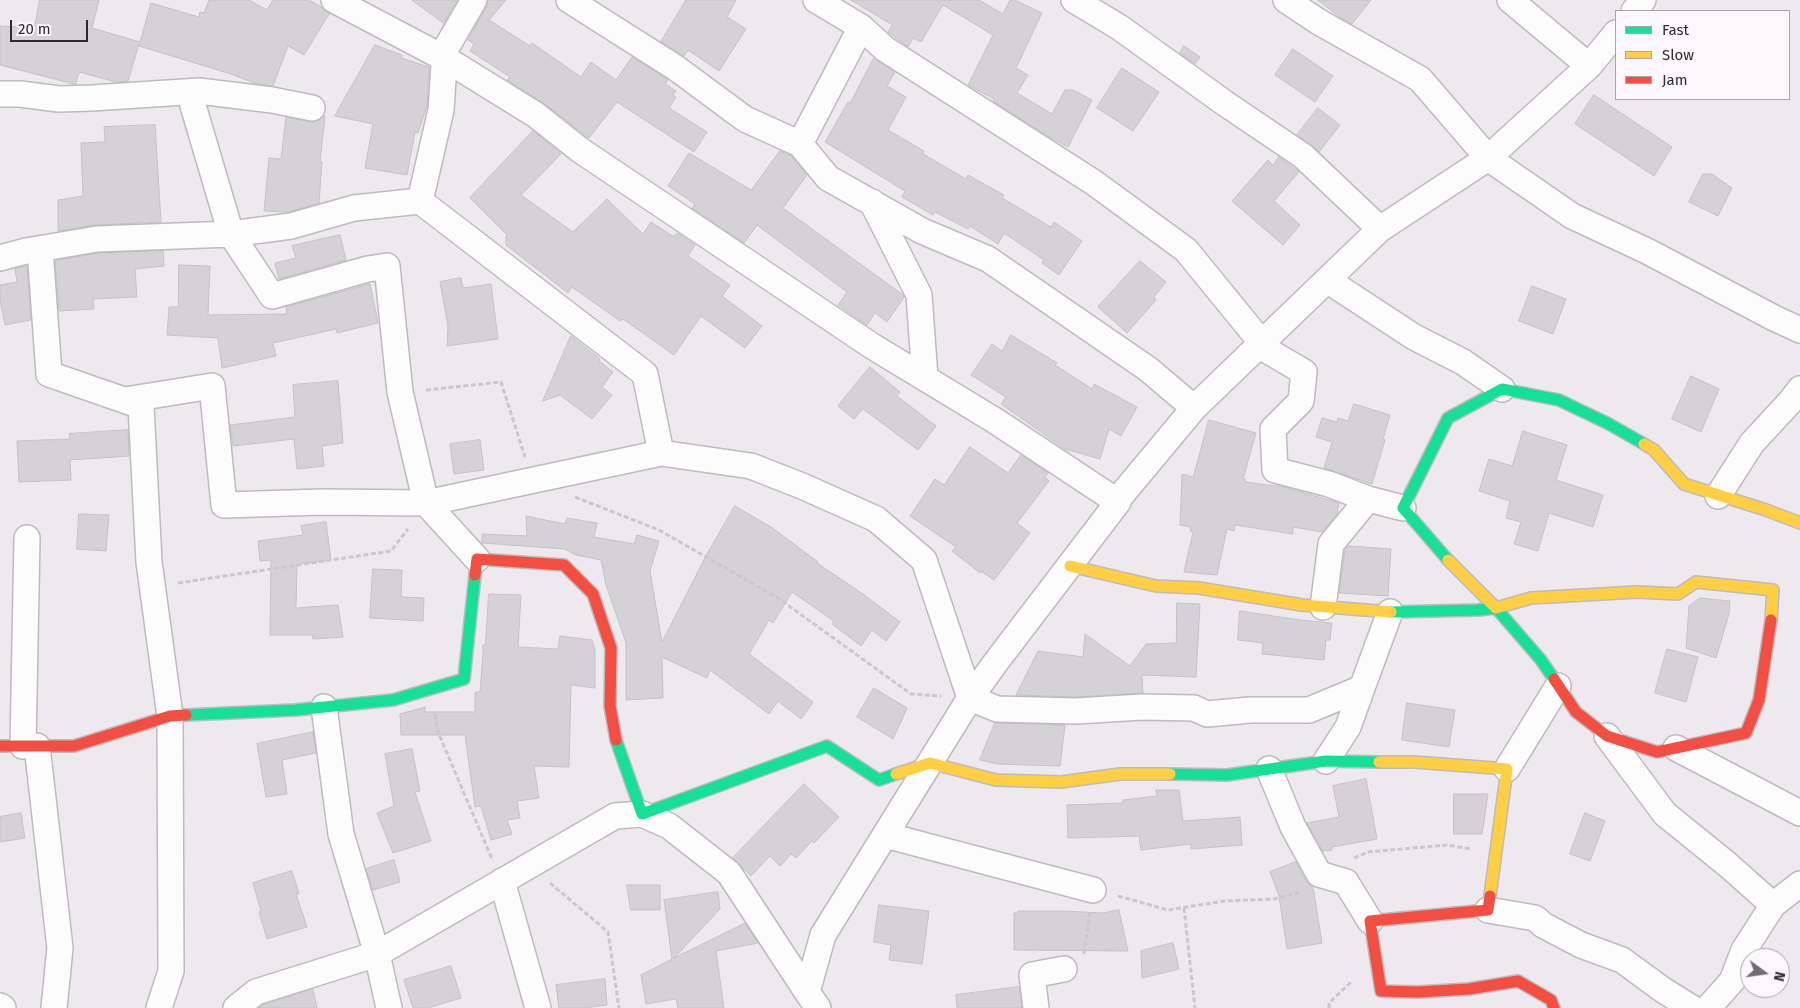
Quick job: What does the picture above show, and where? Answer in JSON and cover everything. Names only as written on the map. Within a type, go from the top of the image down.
[{"type":"street","points":[[334,0],[444,58],[536,115],[580,150],[872,346],[994,420],[1118,502]]},
{"type":"street","points":[[420,201],[441,110],[445,50],[474,0]]},
{"type":"street","points":[[569,0],[676,68],[745,119],[800,144],[828,178],[922,231],[988,259],[1148,368],[1194,408]]},
{"type":"street","points":[[816,0],[861,27],[885,49],[1093,182],[1186,250],[1260,344],[1304,372],[1301,401],[1273,429],[1275,470],[1329,484],[1368,499],[1403,508],[1444,556],[1496,608],[1541,660],[1576,712],[1607,736],[1665,814],[1728,865],[1772,906]]},
{"type":"street","points":[[1074,0],[1119,27],[1226,104],[1303,156],[1380,229]]},
{"type":"street","points":[[1286,0],[1319,22],[1420,80],[1488,158],[1572,216],[1647,251],[1800,330]]},
{"type":"street","points":[[1510,0],[1589,66]]},
{"type":"street","points":[[1635,10],[1643,0]]},
{"type":"street","points":[[800,144],[861,27]]},
{"type":"street","points":[[812,1000],[823,935],[970,698],[1118,502],[1119,498],[1194,408],[1380,229],[1488,158],[1589,66],[1615,34]]},
{"type":"street","points":[[0,94],[20,94],[59,99],[200,91],[312,108]]},
{"type":"street","points":[[188,92],[231,234],[272,296],[368,269],[387,266],[400,392],[426,503],[477,559],[564,565],[593,594],[611,648],[610,706],[618,748],[642,814],[669,826],[729,873],[812,1000]]},
{"type":"street","points":[[0,258],[97,239],[231,234],[291,226],[354,208],[420,201],[645,374],[661,453]]},
{"type":"street","points":[[872,202],[919,294],[925,378]]},
{"type":"street","points":[[40,249],[49,374],[141,406],[149,562],[170,716],[170,971],[159,1008]]},
{"type":"street","points":[[1327,280],[1414,337],[1463,362],[1502,388],[1559,400],[1609,424],[1654,450],[1684,484],[1800,523]]},
{"type":"street","points":[[125,400],[212,386],[224,505],[322,502],[426,503],[661,453],[751,466],[876,519],[924,560],[970,698],[997,709],[1076,711],[1142,707],[1194,708],[1207,714],[1250,710],[1309,710],[1362,688]]},
{"type":"street","points":[[1403,508],[1448,418],[1502,388]]},
{"type":"street","points":[[1718,496],[1752,443],[1800,389]]},
{"type":"street","points":[[1323,607],[1331,544],[1368,499]]},
{"type":"street","points":[[27,538],[20,746],[60,948],[54,1008]]},
{"type":"street","points":[[20,746],[74,746],[170,716],[295,710],[393,700],[464,679],[477,559]]},
{"type":"street","points":[[1070,566],[1156,586],[1199,588],[1302,605],[1390,612],[1478,610],[1496,608],[1531,598],[1637,592],[1678,594],[1696,582],[1773,590],[1773,604],[1760,692],[1746,734],[1657,752],[1607,736]]},
{"type":"street","points":[[1326,761],[1348,727],[1390,612]]},
{"type":"street","points":[[1488,910],[1507,768],[1558,686]]},
{"type":"street","points":[[324,707],[341,834],[377,954],[389,1008]]},
{"type":"street","points":[[236,1008],[256,992],[377,954],[615,816],[642,814],[827,746],[879,780],[930,763],[996,780],[1060,782],[1120,774],[1227,775],[1326,761],[1414,762],[1507,768]]},
{"type":"street","points":[[1676,748],[1800,813]]},
{"type":"street","points":[[1269,769],[1293,827],[1319,874],[1346,882],[1370,921],[1381,990],[1418,992],[1470,989],[1518,981],[1551,1000],[1554,1008]]},
{"type":"street","points":[[885,834],[1093,890]]},
{"type":"street","points":[[502,881],[538,1008]]},
{"type":"street","points":[[1708,1008],[1732,981],[1744,950],[1772,906],[1800,884]]},
{"type":"street","points":[[1370,921],[1488,910],[1535,918],[1543,925],[1582,945],[1622,960],[1662,990],[1692,1008]]},
{"type":"street","points":[[1036,1008],[1032,975],[1064,969]]},
{"type":"street","points":[[0,1006],[4,1008]]},
{"type":"path","points":[[400,392],[501,382],[532,481]]},
{"type":"path","points":[[569,495],[660,530],[778,598],[911,694],[970,698]]},
{"type":"path","points":[[152,587],[391,552],[426,503]]},
{"type":"path","points":[[430,689],[438,732],[502,881]]},
{"type":"path","points":[[1064,969],[1084,955],[1093,890],[1168,910],[1224,901],[1274,899],[1312,888],[1319,874],[1368,852],[1447,845],[1496,853]]},
{"type":"path","points":[[529,865],[608,932],[619,1008]]},
{"type":"path","points":[[1184,908],[1195,1008]]},
{"type":"building","points":[[40,0],[99,0],[92,28],[140,42],[151,3],[199,17],[200,12],[204,13],[209,0],[249,0],[267,10],[273,0],[309,0],[329,14],[304,55],[288,46],[273,86],[257,84],[231,74],[139,46],[139,44],[128,81],[116,82],[79,72],[76,84],[74,84],[0,65],[0,26],[34,28]]},
{"type":"building","points":[[412,0],[457,0],[444,23]]},
{"type":"building","points":[[488,0],[506,0],[489,20],[530,46],[532,43],[581,77],[591,62],[616,80],[632,57],[668,80],[665,84],[676,91],[673,95],[676,97],[669,108],[707,132],[694,152],[617,102],[589,138],[545,104],[507,80],[510,77],[470,51],[474,44],[468,40]]},
{"type":"building","points":[[686,0],[736,0],[727,17],[746,29],[719,71],[688,50],[684,56],[661,42]]},
{"type":"building","points":[[851,0],[979,0],[1003,14],[1010,0],[1015,0],[1042,13],[1016,68],[1028,75],[1017,93],[1052,114],[1065,90],[1073,90],[1092,100],[1068,147],[993,101],[994,99],[968,85],[993,35],[943,5],[921,42],[913,38],[908,47],[888,32],[892,25]]},
{"type":"building","points":[[1318,0],[1371,0],[1352,24]]},
{"type":"building","points":[[375,45],[402,55],[401,58],[429,67],[427,106],[418,133],[415,132],[407,175],[365,168],[373,124],[335,116]]},
{"type":"building","points":[[1184,46],[1200,57],[1195,64],[1180,53]]},
{"type":"building","points":[[1293,49],[1333,76],[1315,102],[1275,75]]},
{"type":"building","points":[[874,58],[895,72],[887,86],[906,97],[888,130],[924,151],[923,154],[966,179],[968,175],[1004,195],[1002,198],[1051,227],[1054,222],[1082,241],[1059,275],[1042,263],[1044,260],[1004,233],[998,244],[970,226],[968,229],[935,212],[933,215],[902,197],[905,191],[825,142],[848,102],[850,103]]},
{"type":"building","points":[[1122,68],[1159,92],[1133,131],[1097,108]]},
{"type":"building","points":[[1594,95],[1672,147],[1654,176],[1575,124]]},
{"type":"building","points":[[1318,108],[1340,125],[1319,152],[1297,135]]},
{"type":"building","points":[[324,116],[319,203],[288,212],[264,211],[269,158],[281,159],[286,117],[310,122],[317,121]]},
{"type":"building","points":[[155,125],[161,222],[96,225],[58,231],[58,200],[83,196],[81,143],[105,142],[104,127]]},
{"type":"building","points":[[533,131],[561,154],[521,195],[573,232],[607,199],[643,234],[651,222],[674,237],[677,233],[695,245],[688,256],[730,285],[722,296],[762,326],[745,348],[701,316],[674,355],[623,319],[620,321],[572,287],[568,293],[506,245],[507,235],[470,198]]},
{"type":"building","points":[[780,151],[791,156],[807,175],[783,208],[903,295],[904,297],[887,322],[875,313],[867,325],[838,305],[847,292],[757,225],[744,243],[692,208],[695,204],[668,186],[689,153],[751,190]]},
{"type":"building","points":[[1279,157],[1299,172],[1274,201],[1300,225],[1283,245],[1232,201],[1268,160],[1273,165]]},
{"type":"building","points":[[1703,174],[1712,174],[1732,188],[1718,216],[1689,202]]},
{"type":"building","points":[[340,235],[346,260],[279,279],[275,263],[296,258],[292,246]]},
{"type":"building","points":[[163,251],[164,266],[135,269],[137,297],[93,299],[94,309],[59,311],[55,261],[98,253]]},
{"type":"building","points":[[1140,261],[1166,282],[1154,297],[1156,300],[1127,333],[1098,307]]},
{"type":"building","points":[[179,265],[210,266],[208,315],[287,314],[286,307],[370,284],[378,323],[337,333],[336,329],[273,343],[276,356],[222,368],[218,338],[167,335],[169,307],[178,307]]},
{"type":"building","points":[[27,266],[31,320],[5,325],[0,300],[0,285],[17,282],[15,269]]},
{"type":"building","points":[[461,278],[463,288],[491,284],[498,339],[447,346],[448,326],[440,282]]},
{"type":"building","points":[[1532,286],[1566,299],[1553,334],[1519,321]]},
{"type":"building","points":[[1011,335],[1057,363],[1055,365],[1092,389],[1094,384],[1137,407],[1121,436],[1109,429],[1100,459],[1065,449],[1001,404],[1006,397],[971,375],[992,344],[1002,351]]},
{"type":"building","points":[[571,336],[613,372],[602,387],[612,395],[592,419],[560,395],[543,401]]},
{"type":"building","points":[[870,367],[900,392],[897,396],[936,426],[918,450],[863,409],[854,419],[838,406]]},
{"type":"building","points":[[1691,376],[1719,389],[1701,432],[1672,419]]},
{"type":"building","points":[[338,381],[343,443],[322,446],[324,466],[297,469],[294,439],[233,446],[230,425],[295,417],[293,385]]},
{"type":"building","points":[[1354,404],[1390,415],[1372,484],[1324,468],[1332,442],[1316,437],[1322,418],[1337,422],[1338,418],[1348,421]]},
{"type":"building","points":[[1209,420],[1256,433],[1243,479],[1245,479],[1245,482],[1284,487],[1339,503],[1337,514],[1322,532],[1293,527],[1293,534],[1235,525],[1234,531],[1227,529],[1217,575],[1184,572],[1193,532],[1190,531],[1191,527],[1180,525],[1182,474],[1193,477]]},
{"type":"building","points":[[128,430],[129,456],[70,460],[71,480],[19,482],[17,441],[70,439],[69,434]]},
{"type":"building","points":[[1523,431],[1567,445],[1556,480],[1603,495],[1593,527],[1549,513],[1538,551],[1514,544],[1521,522],[1506,518],[1510,501],[1479,491],[1489,459],[1512,466]]},
{"type":"building","points":[[480,440],[484,470],[454,474],[450,444]]},
{"type":"building","points":[[970,447],[1008,473],[1021,455],[1048,473],[1045,477],[1049,481],[1017,523],[1030,533],[994,580],[981,571],[980,573],[952,551],[956,547],[910,516],[935,479],[944,485]]},
{"type":"building","points":[[735,506],[771,527],[817,563],[900,622],[886,641],[872,630],[861,646],[832,624],[834,621],[792,592],[773,623],[769,620],[749,654],[813,702],[801,719],[778,701],[769,714],[710,670],[707,678],[662,657],[663,698],[626,700],[626,643],[606,585],[601,560],[576,555],[565,549],[482,543],[482,534],[527,536],[526,516],[565,524],[567,518],[597,523],[594,537],[634,544],[637,535],[659,541],[650,571],[662,642],[707,554]]},
{"type":"building","points":[[79,514],[109,515],[106,551],[77,549]]},
{"type":"building","points":[[326,522],[331,560],[297,564],[296,608],[338,605],[343,637],[313,639],[312,635],[270,635],[271,560],[260,561],[258,541],[303,535],[301,526]]},
{"type":"building","points":[[1348,546],[1391,549],[1388,596],[1339,593],[1345,550]]},
{"type":"building","points":[[373,569],[402,570],[401,597],[424,598],[423,621],[370,618]]},
{"type":"building","points":[[489,594],[521,595],[518,647],[558,649],[560,636],[592,640],[595,650],[595,688],[571,685],[569,767],[534,766],[539,798],[517,801],[520,818],[507,820],[512,834],[491,840],[481,806],[475,807],[465,735],[401,735],[400,714],[425,707],[425,712],[475,712],[475,692],[480,692]]},
{"type":"building","points":[[1700,598],[1730,601],[1729,614],[1716,658],[1686,648],[1689,606]]},
{"type":"building","points":[[1177,603],[1200,604],[1196,677],[1142,675],[1143,693],[1076,697],[1016,695],[1038,651],[1083,657],[1085,634],[1130,666],[1146,644],[1176,643]]},
{"type":"building","points":[[1240,611],[1332,623],[1330,640],[1326,640],[1324,660],[1262,654],[1263,643],[1238,640]]},
{"type":"building","points":[[1667,649],[1698,657],[1686,702],[1655,693]]},
{"type":"building","points":[[874,688],[907,708],[893,739],[857,717]]},
{"type":"building","points":[[1407,703],[1455,710],[1449,747],[1402,740]]},
{"type":"building","points":[[995,723],[1065,725],[1060,766],[998,764],[980,760]]},
{"type":"building","points":[[313,732],[316,753],[282,760],[287,794],[266,797],[257,744]]},
{"type":"building","points":[[412,749],[420,791],[415,792],[431,841],[393,853],[377,813],[394,806],[385,754]]},
{"type":"building","points":[[1366,779],[1377,839],[1332,847],[1332,850],[1323,851],[1307,823],[1339,817],[1333,786]]},
{"type":"building","points":[[804,784],[839,817],[814,843],[812,841],[796,858],[791,854],[780,866],[770,856],[751,876],[733,858]]},
{"type":"building","points":[[1156,790],[1179,790],[1183,821],[1240,817],[1242,845],[1191,849],[1191,844],[1141,850],[1139,836],[1068,838],[1067,805],[1123,803],[1123,800],[1157,796]]},
{"type":"building","points":[[1454,794],[1488,794],[1482,834],[1454,834]]},
{"type":"building","points":[[21,813],[25,838],[0,842],[0,817]]},
{"type":"building","points":[[1585,813],[1605,821],[1590,861],[1570,854]]},
{"type":"building","points":[[394,860],[400,882],[373,890],[366,869]]},
{"type":"building","points":[[1296,862],[1306,881],[1312,886],[1322,943],[1287,949],[1279,896],[1270,872]]},
{"type":"building","points":[[292,871],[299,894],[296,894],[307,927],[267,939],[253,883]]},
{"type":"building","points":[[627,885],[660,885],[660,910],[631,910]]},
{"type":"building","points":[[718,892],[720,909],[674,958],[745,923],[758,943],[716,951],[724,1008],[678,1008],[676,999],[646,1004],[641,975],[672,959],[664,900]]},
{"type":"building","points":[[879,905],[929,911],[922,964],[889,960],[891,945],[874,942]]},
{"type":"building","points":[[1119,910],[1128,951],[1014,950],[1014,913],[1018,913],[1018,911],[1102,913]]},
{"type":"building","points":[[1173,943],[1179,969],[1142,978],[1141,951]]},
{"type":"building","points":[[451,966],[461,998],[428,1008],[413,1008],[404,980]]},
{"type":"building","points":[[605,979],[607,1005],[585,1008],[559,1008],[556,985]]},
{"type":"building","points":[[1019,987],[1022,1008],[957,1008],[956,995]]},
{"type":"building","points":[[313,989],[317,1008],[259,1008],[263,1005]]},
{"type":"traffic: fast","points":[[1448,560],[1403,508],[1448,418],[1502,389],[1559,400],[1609,424],[1644,444]]},
{"type":"traffic: fast","points":[[186,715],[295,710],[393,700],[464,679],[475,575]]},
{"type":"traffic: fast","points":[[1391,612],[1496,608],[1541,660],[1554,679]]},
{"type":"traffic: fast","points":[[616,740],[642,814],[827,746],[879,780],[896,774]]},
{"type":"traffic: fast","points":[[1170,774],[1227,775],[1326,761],[1379,762]]},
{"type":"traffic: slow","points":[[1644,444],[1654,450],[1684,484],[1800,523]]},
{"type":"traffic: slow","points":[[1448,560],[1496,608],[1531,598],[1637,592],[1678,594],[1696,582],[1773,590],[1771,620]]},
{"type":"traffic: slow","points":[[1070,566],[1156,586],[1199,588],[1302,605],[1391,612]]},
{"type":"traffic: slow","points":[[1379,762],[1414,762],[1507,769],[1490,896]]},
{"type":"traffic: slow","points":[[896,774],[930,763],[996,780],[1061,782],[1120,774],[1170,774]]},
{"type":"traffic: jam","points":[[475,575],[477,559],[564,565],[593,594],[611,648],[610,706],[616,740]]},
{"type":"traffic: jam","points":[[1554,679],[1576,712],[1607,736],[1657,752],[1746,733],[1759,700],[1771,620]]},
{"type":"traffic: jam","points":[[0,746],[74,746],[170,716],[186,715]]},
{"type":"traffic: jam","points":[[1490,896],[1488,910],[1370,921],[1381,991],[1418,992],[1469,989],[1518,981],[1551,1000],[1554,1008]]}]
